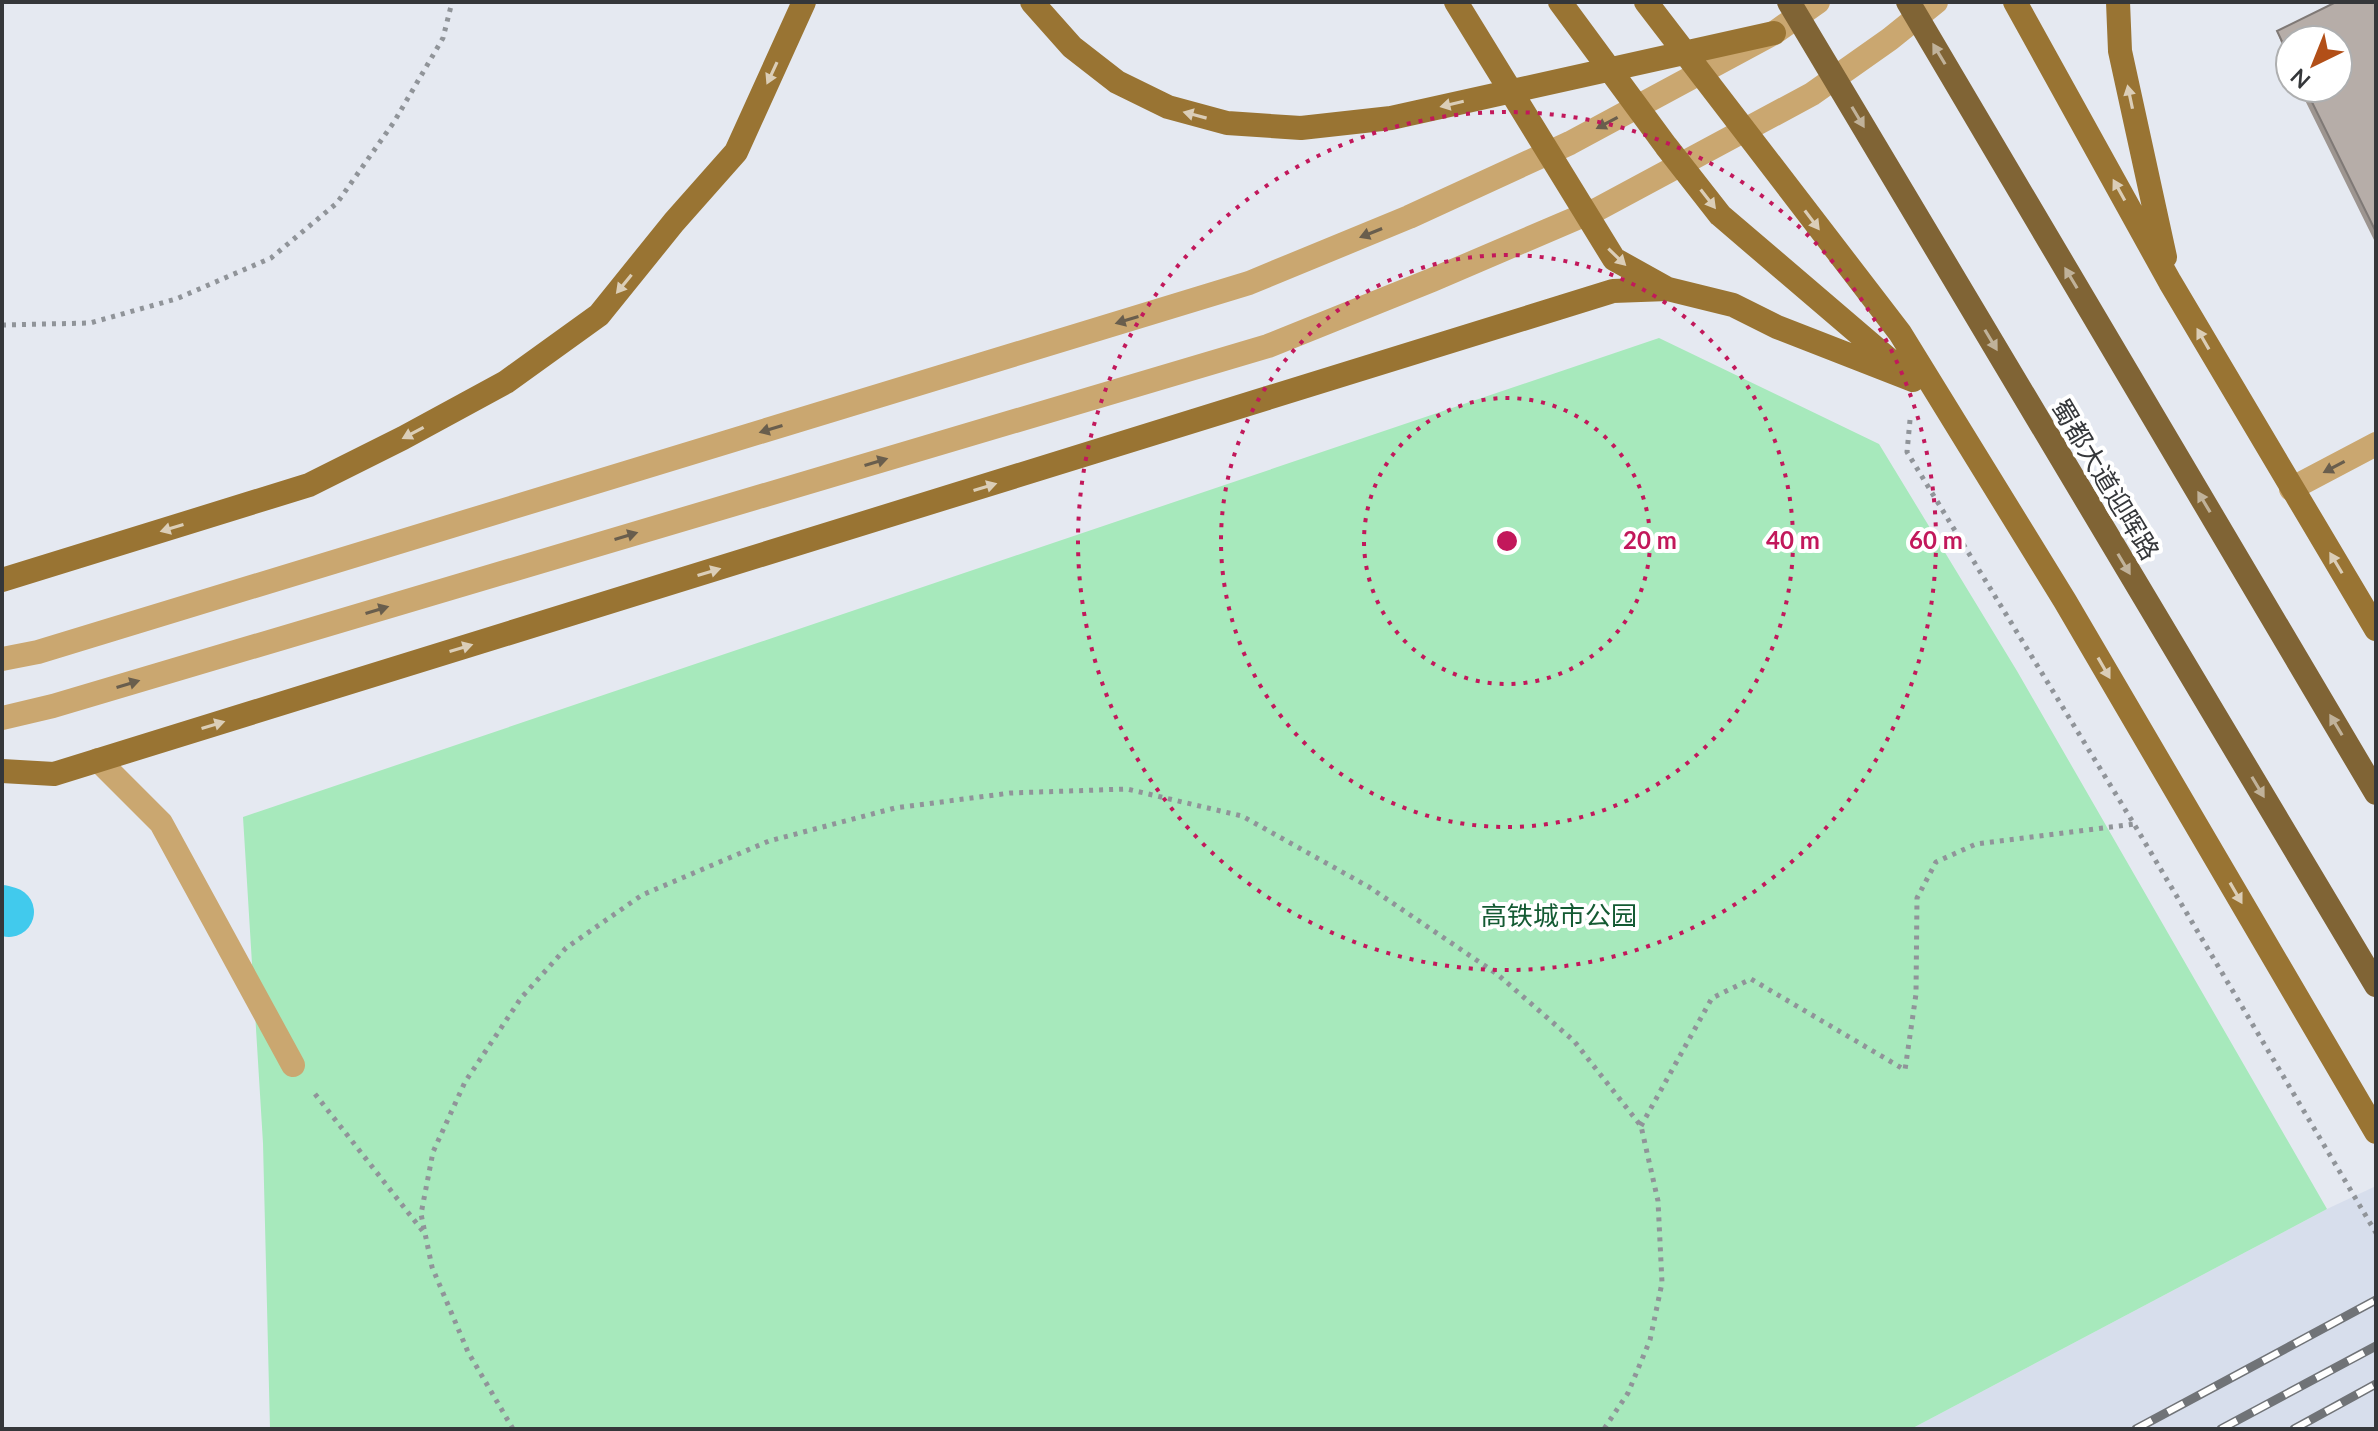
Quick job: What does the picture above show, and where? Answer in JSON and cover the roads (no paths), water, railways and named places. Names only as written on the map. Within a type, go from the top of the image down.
[{"type":"highway","name":"蜀都大道迎晖路","points":[[1789,2],[2376,985]]},
{"type":"highway","points":[[1908,2],[2376,793]]},
{"type":"main road","points":[[2,580],[309,485],[403,438],[518,374],[599,315],[674,222],[736,152],[804,2]]},
{"type":"main road","points":[[1032,2],[1072,47],[1117,82],[1168,107],[1227,123],[1301,128],[1391,118],[1774,33]]},
{"type":"main road","points":[[1456,2],[1614,259],[1668,289],[1733,305],[1777,327],[1913,380]]},
{"type":"main road","points":[[1560,2],[1720,215],[1913,380],[2065,601]]},
{"type":"main road","points":[[1646,2],[1900,333],[2065,601],[2372,1126]]},
{"type":"main road","points":[[2015,2],[2170,282],[2376,629]]},
{"type":"main road","points":[[2118,2],[2120,51],[2170,282]]},
{"type":"main road","points":[[2,771],[54,774],[1613,291],[1668,289]]},
{"type":"street","points":[[2,659],[38,652],[1249,283],[1409,217],[1570,143],[1774,33],[1818,2]]},
{"type":"street","points":[[2,718],[53,706],[1268,346],[1598,209],[1812,94],[1936,2]]},
{"type":"street","points":[[2291,489],[2376,444]]},
{"type":"street","points":[[98,760],[161,823],[293,1065]]},
{"type":"waterway","points":[[2,910],[9,912]]},
{"type":"railway","points":[[2136,1429],[2376,1300]]},
{"type":"railway","points":[[2221,1429],[2376,1346]]},
{"type":"railway","points":[[2294,1429],[2376,1384]]},
{"type":"park label","name":"高铁城市公园","points":[[1559,915]]}]
